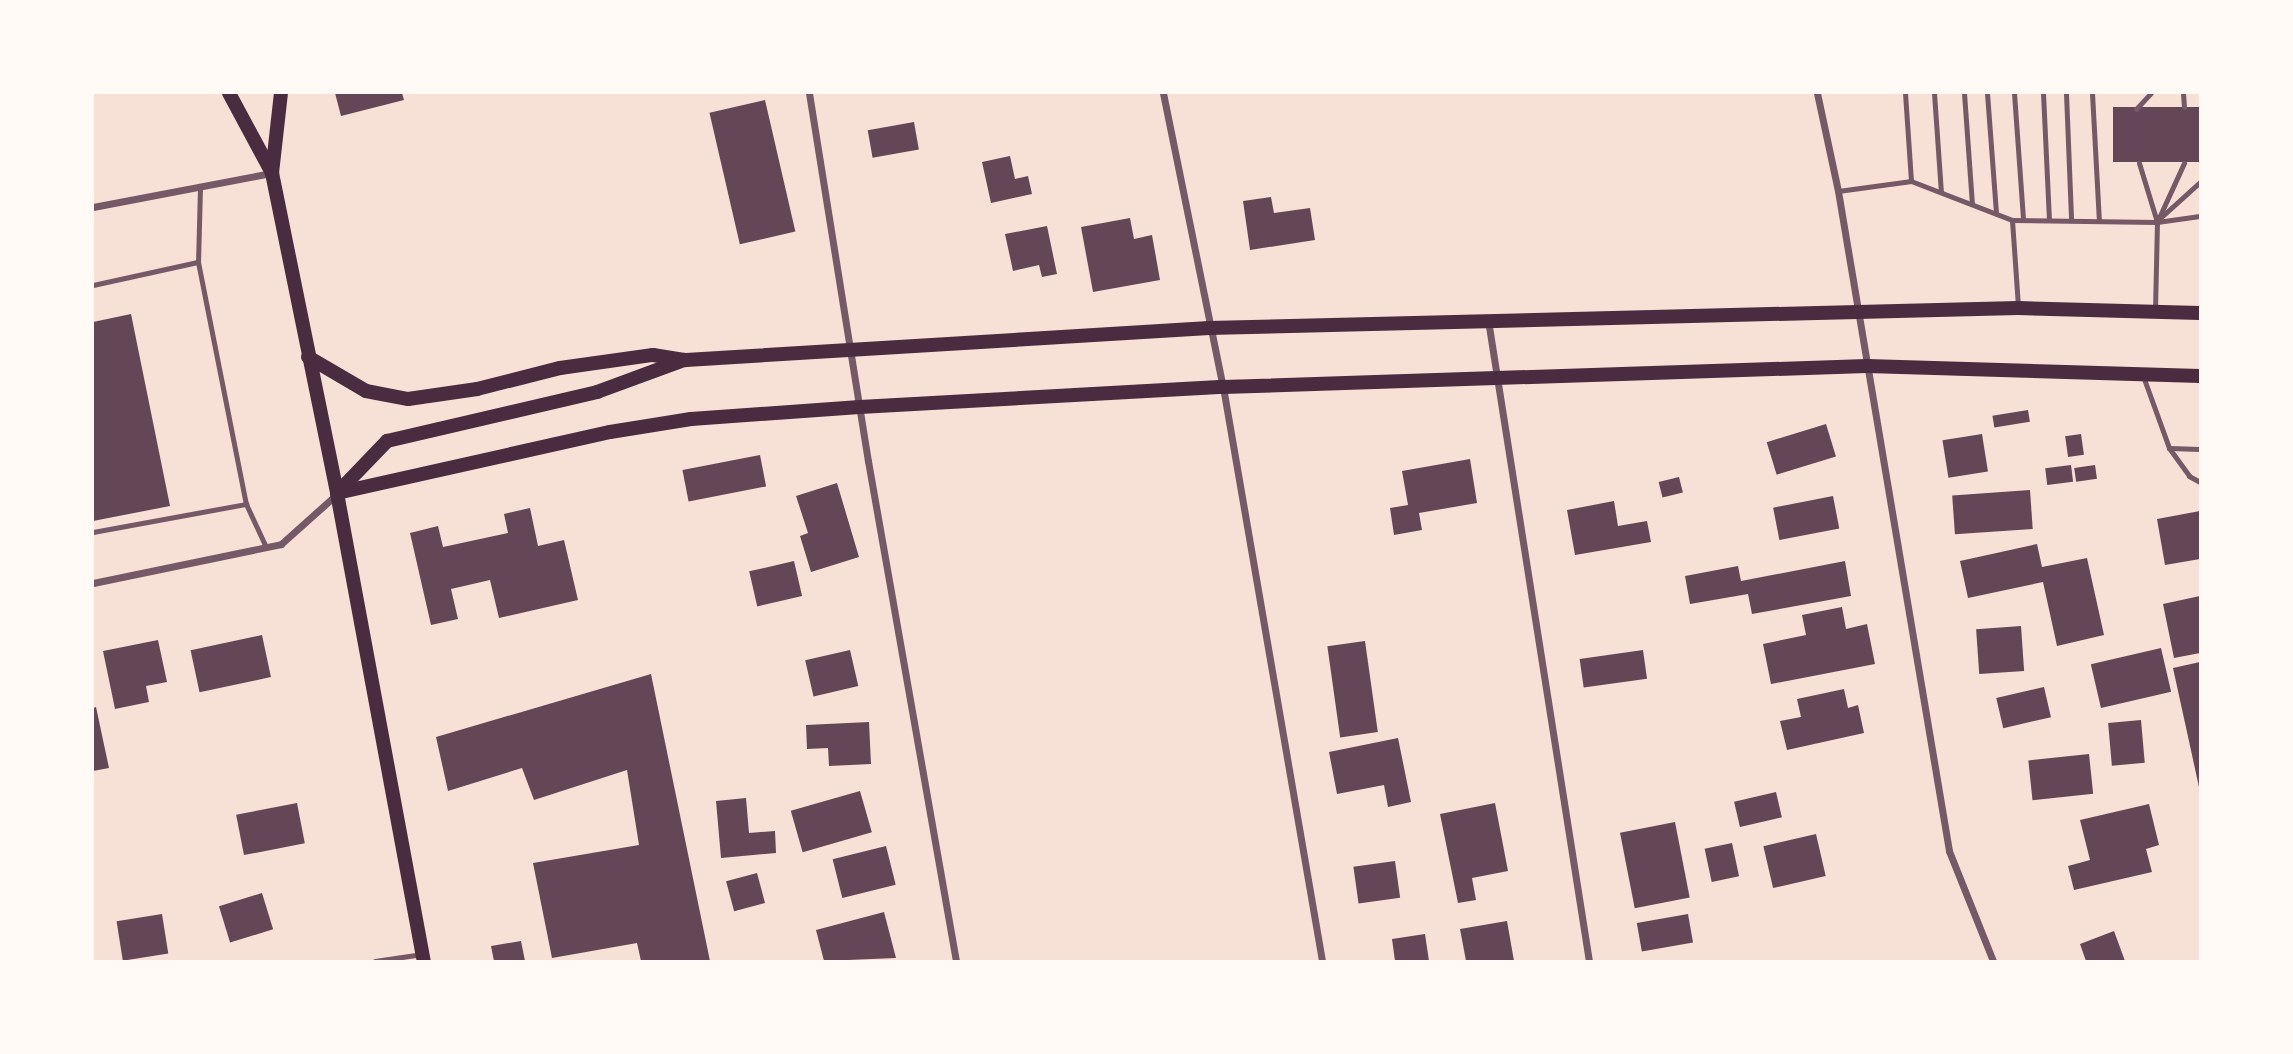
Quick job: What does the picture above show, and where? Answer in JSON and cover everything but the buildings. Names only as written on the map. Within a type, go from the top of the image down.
[{"type":"main road","points":[[229,93],[272,173],[337,493],[423,958]]},
{"type":"main road","points":[[272,173],[281,93]]},
{"type":"main road","points":[[309,357],[366,391],[408,399],[477,389],[560,368],[653,355],[686,360],[1209,328],[2018,308],[2200,313]]},
{"type":"main road","points":[[337,493],[387,441],[597,392],[686,360]]},
{"type":"main road","points":[[337,493],[610,432],[691,419],[860,407],[1223,387],[1867,366],[2200,376]]},
{"type":"street","points":[[809,93],[860,407],[956,961]]},
{"type":"street","points":[[1163,93],[1223,387],[1322,961]]},
{"type":"street","points":[[1817,93],[1838,191],[1949,851],[1993,961]]},
{"type":"street","points":[[93,206],[272,173]]},
{"type":"street","points":[[1488,320],[1589,961]]},
{"type":"street","points":[[93,583],[281,544],[337,493]]},
{"type":"lane","points":[[1905,93],[1911,181]]},
{"type":"lane","points":[[1934,93],[1941,192]]},
{"type":"lane","points":[[1964,93],[1972,204]]},
{"type":"lane","points":[[1987,93],[1996,214]]},
{"type":"lane","points":[[2014,93],[2023,220]]},
{"type":"lane","points":[[2043,93],[2049,220]]},
{"type":"lane","points":[[2066,93],[2071,220]]},
{"type":"lane","points":[[2092,93],[2099,221]]},
{"type":"lane","points":[[2136,109],[2151,93]]},
{"type":"lane","points":[[2183,93],[2184,107]]},
{"type":"lane","points":[[2138,163],[2157,222],[2154,313]]},
{"type":"lane","points":[[2157,222],[2184,163]]},
{"type":"lane","points":[[1838,191],[1911,181],[2012,220],[2157,222],[2200,216]]},
{"type":"lane","points":[[2157,222],[2200,182]]},
{"type":"lane","points":[[200,187],[198,262],[246,504],[266,547]]},
{"type":"lane","points":[[2012,220],[2018,308]]},
{"type":"lane","points":[[93,285],[198,262]]},
{"type":"lane","points":[[2143,373],[2169,448],[2189,476],[2200,482]]},
{"type":"lane","points":[[2169,448],[2200,449]]},
{"type":"lane","points":[[93,532],[246,504]]},
{"type":"lane","points":[[375,961],[423,958]]}]
